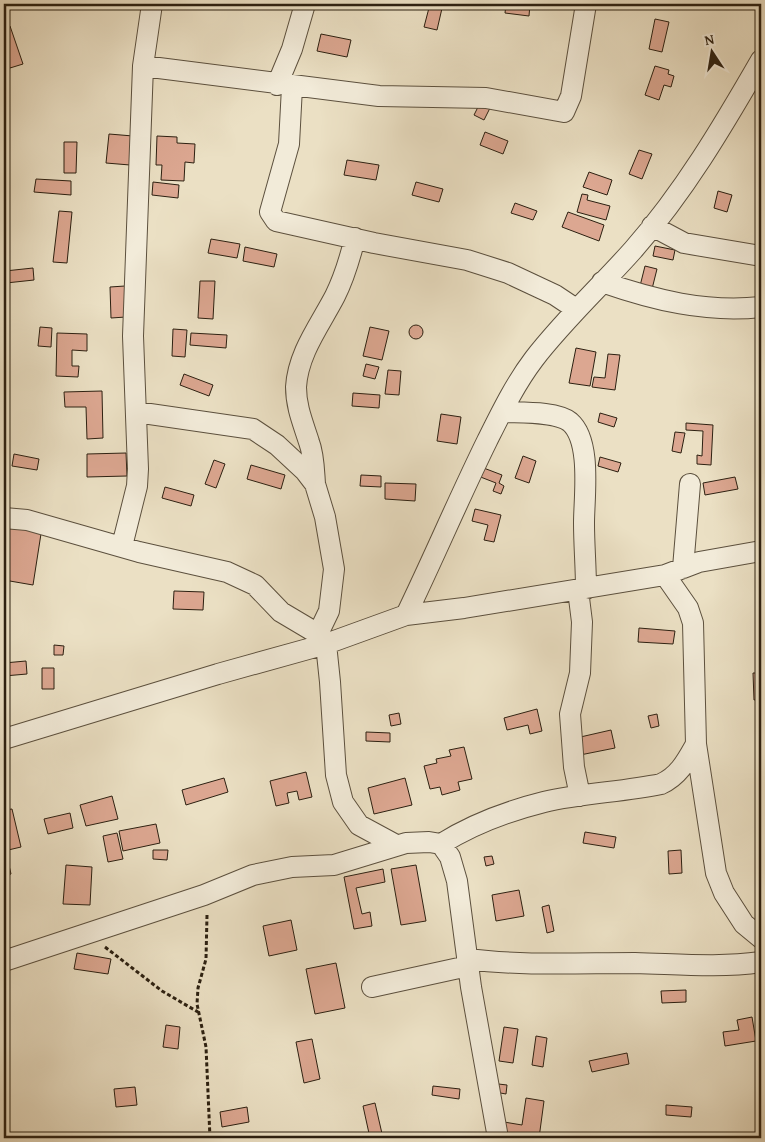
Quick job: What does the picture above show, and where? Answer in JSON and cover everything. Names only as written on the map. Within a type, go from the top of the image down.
[{"type":"street","points":[[122,546],[137,486],[133,336],[143,66],[152,4]]},
{"type":"street","points":[[305,4],[284,86],[289,144],[270,212],[272,218],[276,221],[467,260],[508,273],[555,295],[576,309]]},
{"type":"street","points":[[143,66],[284,86],[379,96],[486,98],[564,112],[571,96],[586,4]]},
{"type":"street","points":[[406,615],[436,555],[458,500],[502,412],[533,360],[576,309],[633,249],[694,171],[761,60]]},
{"type":"street","points":[[652,226],[684,243],[701,248],[761,256]]},
{"type":"street","points":[[355,238],[348,263],[335,296],[302,360],[296,385],[301,422],[310,443],[315,484],[325,516],[334,569],[330,611],[322,640],[330,682],[336,775],[343,802],[359,825],[396,846]]},
{"type":"street","points":[[602,282],[636,294],[696,306],[719,309],[761,307]]},
{"type":"street","points":[[136,412],[253,429],[282,450],[305,471],[315,484]]},
{"type":"street","points":[[502,412],[534,413],[570,422],[579,436],[586,470],[580,673],[570,714],[574,767],[580,796]]},
{"type":"street","points":[[690,484],[674,572],[693,623],[696,744],[716,873],[724,893],[744,924],[761,938]]},
{"type":"street","points":[[4,518],[26,520],[210,567],[244,578],[255,585],[281,612],[304,624],[322,640]]},
{"type":"street","points":[[4,739],[406,615],[582,589],[674,572],[699,562],[761,551]]},
{"type":"street","points":[[4,961],[254,874],[272,870],[343,863],[396,846],[429,842],[441,844],[485,821],[544,802],[643,788],[668,781],[685,764],[696,744]]},
{"type":"street","points":[[441,844],[450,857],[457,881],[468,963],[498,1138]]},
{"type":"street","points":[[372,987],[468,963],[638,964],[687,967],[730,966],[761,962]]},
{"type":"path","points":[[210,1138],[206,1052],[198,1012],[198,988],[206,959],[207,915],[214,898],[224,886]]},
{"type":"path","points":[[77,937],[112,951],[162,991],[198,1012]]},
{"type":"building","points":[[430,4],[443,4],[437,30],[424,27]]},
{"type":"building","points":[[506,4],[530,4],[529,16],[505,13]]},
{"type":"building","points":[[655,19],[669,22],[662,52],[649,49]]},
{"type":"building","points":[[10,26],[23,64],[10,68],[4,50],[4,29]]},
{"type":"building","points":[[321,34],[351,40],[347,57],[317,51]]},
{"type":"building","points":[[655,66],[669,70],[668,74],[674,76],[671,87],[664,85],[659,100],[645,95]]},
{"type":"building","points":[[480,103],[490,108],[484,120],[474,115]]},
{"type":"building","points":[[485,132],[508,141],[503,154],[480,145]]},
{"type":"building","points":[[109,134],[133,136],[130,165],[106,163]]},
{"type":"building","points":[[157,136],[177,137],[177,143],[195,144],[194,163],[185,162],[184,181],[161,180],[162,165],[156,165]]},
{"type":"building","points":[[64,142],[77,142],[76,173],[64,173]]},
{"type":"building","points":[[639,150],[652,154],[642,179],[629,174]]},
{"type":"building","points":[[347,160],[379,165],[376,180],[344,175]]},
{"type":"building","points":[[589,172],[612,180],[607,195],[583,187]]},
{"type":"building","points":[[36,179],[71,181],[71,195],[34,192]]},
{"type":"building","points":[[153,182],[179,185],[178,198],[152,195]]},
{"type":"building","points":[[416,182],[443,189],[439,202],[412,195]]},
{"type":"building","points":[[718,191],[732,195],[727,212],[714,208]]},
{"type":"building","points":[[582,194],[588,195],[587,200],[610,206],[606,220],[577,212]]},
{"type":"building","points":[[515,203],[537,211],[533,220],[511,213]]},
{"type":"building","points":[[59,211],[72,212],[67,263],[53,262]]},
{"type":"building","points":[[568,212],[604,225],[599,241],[562,227]]},
{"type":"building","points":[[211,239],[240,244],[237,258],[208,253]]},
{"type":"building","points":[[655,246],[675,250],[673,260],[653,256]]},
{"type":"building","points":[[245,247],[277,254],[274,267],[243,261]]},
{"type":"building","points":[[645,266],[657,269],[652,289],[640,286]]},
{"type":"building","points":[[33,268],[34,280],[6,283],[5,271]]},
{"type":"building","points":[[200,281],[215,281],[213,319],[198,318]]},
{"type":"building","points":[[125,286],[126,317],[111,318],[110,287]]},
{"type":"building","points":[[416,325],[421,327],[423,332],[421,337],[416,339],[411,337],[409,332],[411,327]]},
{"type":"building","points":[[40,327],[52,328],[51,347],[38,346]]},
{"type":"building","points":[[370,327],[389,331],[382,360],[363,356]]},
{"type":"building","points":[[173,329],[187,330],[185,357],[172,356]]},
{"type":"building","points":[[57,333],[87,334],[87,351],[72,350],[72,366],[79,366],[78,377],[56,376]]},
{"type":"building","points":[[191,333],[227,335],[226,348],[190,345]]},
{"type":"building","points":[[576,348],[596,352],[590,386],[569,383]]},
{"type":"building","points":[[608,354],[620,355],[615,390],[592,387],[594,377],[605,378]]},
{"type":"building","points":[[366,364],[379,367],[375,379],[363,376]]},
{"type":"building","points":[[388,370],[401,371],[399,395],[385,394]]},
{"type":"building","points":[[184,374],[213,385],[209,396],[180,385]]},
{"type":"building","points":[[102,391],[103,438],[87,439],[86,407],[65,407],[64,392]]},
{"type":"building","points":[[353,393],[380,395],[379,408],[352,406]]},
{"type":"building","points":[[600,413],[617,418],[614,427],[598,422]]},
{"type":"building","points":[[441,414],[461,417],[457,444],[437,441]]},
{"type":"building","points":[[686,423],[713,425],[711,465],[697,464],[697,455],[702,456],[703,431],[686,430]]},
{"type":"building","points":[[675,432],[685,433],[681,453],[672,451]]},
{"type":"building","points":[[126,453],[127,476],[87,477],[87,454]]},
{"type":"building","points":[[14,454],[39,459],[37,470],[12,466]]},
{"type":"building","points":[[523,456],[536,461],[529,483],[515,478]]},
{"type":"building","points":[[600,457],[621,463],[618,472],[598,466]]},
{"type":"building","points":[[214,460],[225,464],[216,488],[205,484]]},
{"type":"building","points":[[251,465],[285,475],[281,489],[247,479]]},
{"type":"building","points":[[481,467],[502,475],[499,483],[504,486],[501,494],[493,491],[496,483],[478,476]]},
{"type":"building","points":[[361,475],[381,476],[381,487],[360,486]]},
{"type":"building","points":[[735,477],[738,489],[705,495],[703,483]]},
{"type":"building","points":[[385,483],[416,484],[415,501],[385,499]]},
{"type":"building","points":[[165,487],[194,495],[191,506],[162,498]]},
{"type":"building","points":[[475,509],[501,515],[494,542],[484,540],[488,525],[472,521]]},
{"type":"building","points":[[9,516],[43,521],[33,585],[4,580],[4,553]]},
{"type":"building","points":[[174,591],[204,592],[203,610],[173,609]]},
{"type":"building","points":[[639,628],[675,631],[673,644],[638,642]]},
{"type":"building","points":[[54,645],[64,646],[63,655],[54,655]]},
{"type":"building","points":[[26,661],[27,674],[4,676],[4,663]]},
{"type":"building","points":[[42,668],[54,668],[54,689],[42,689]]},
{"type":"building","points":[[753,673],[761,673],[761,699],[754,700]]},
{"type":"building","points":[[537,709],[542,731],[530,734],[528,725],[507,730],[504,718]]},
{"type":"building","points":[[399,713],[401,724],[391,726],[389,715]]},
{"type":"building","points":[[657,714],[659,726],[651,728],[648,716]]},
{"type":"building","points":[[611,730],[615,748],[580,755],[576,738]]},
{"type":"building","points":[[366,732],[390,733],[390,742],[366,741]]},
{"type":"building","points":[[464,747],[472,779],[458,782],[460,790],[442,795],[440,787],[430,789],[424,766],[437,763],[436,759],[451,756],[449,750]]},
{"type":"building","points":[[306,772],[312,797],[299,800],[297,791],[287,793],[289,803],[276,806],[270,781]]},
{"type":"building","points":[[224,778],[228,792],[186,805],[182,790]]},
{"type":"building","points":[[405,778],[412,805],[374,814],[368,788]]},
{"type":"building","points":[[112,796],[118,819],[86,826],[80,805]]},
{"type":"building","points":[[12,809],[21,847],[4,851],[4,810]]},
{"type":"building","points":[[70,813],[73,828],[48,834],[44,819]]},
{"type":"building","points":[[156,824],[160,843],[123,851],[119,831]]},
{"type":"building","points":[[585,832],[616,837],[614,848],[583,843]]},
{"type":"building","points":[[117,833],[123,859],[108,862],[103,836]]},
{"type":"building","points":[[153,850],[168,850],[167,860],[153,859]]},
{"type":"building","points":[[681,850],[682,873],[669,874],[668,851]]},
{"type":"building","points":[[492,856],[494,864],[486,866],[484,857]]},
{"type":"building","points":[[8,861],[11,874],[4,876],[4,862]]},
{"type":"building","points":[[66,865],[92,867],[90,905],[63,904]]},
{"type":"building","points":[[416,865],[426,921],[401,925],[391,869]]},
{"type":"building","points":[[383,869],[385,882],[356,888],[362,914],[370,912],[372,926],[354,929],[344,877]]},
{"type":"building","points":[[519,890],[524,916],[496,921],[492,895]]},
{"type":"building","points":[[549,905],[554,931],[547,933],[542,907]]},
{"type":"building","points":[[291,920],[297,950],[269,956],[263,926]]},
{"type":"building","points":[[77,953],[111,959],[108,974],[74,969]]},
{"type":"building","points":[[336,963],[345,1008],[315,1014],[306,969]]},
{"type":"building","points":[[686,990],[686,1002],[662,1003],[661,991]]},
{"type":"building","points":[[752,1017],[756,1041],[725,1046],[723,1032],[739,1030],[737,1020]]},
{"type":"building","points":[[166,1025],[180,1027],[178,1049],[163,1047]]},
{"type":"building","points":[[504,1027],[518,1029],[513,1063],[499,1061]]},
{"type":"building","points":[[536,1036],[547,1038],[543,1067],[532,1065]]},
{"type":"building","points":[[312,1039],[320,1079],[304,1083],[296,1042]]},
{"type":"building","points":[[627,1053],[629,1064],[592,1072],[589,1061]]},
{"type":"building","points":[[490,1083],[507,1085],[506,1094],[489,1091]]},
{"type":"building","points":[[433,1086],[460,1089],[459,1099],[432,1095]]},
{"type":"building","points":[[135,1087],[137,1105],[116,1107],[114,1089]]},
{"type":"building","points":[[526,1098],[544,1101],[539,1138],[502,1138],[504,1122],[522,1125]]},
{"type":"building","points":[[375,1103],[383,1138],[370,1138],[363,1106]]},
{"type":"building","points":[[666,1105],[692,1107],[691,1117],[666,1115]]},
{"type":"building","points":[[247,1107],[249,1122],[222,1127],[220,1112]]}]
